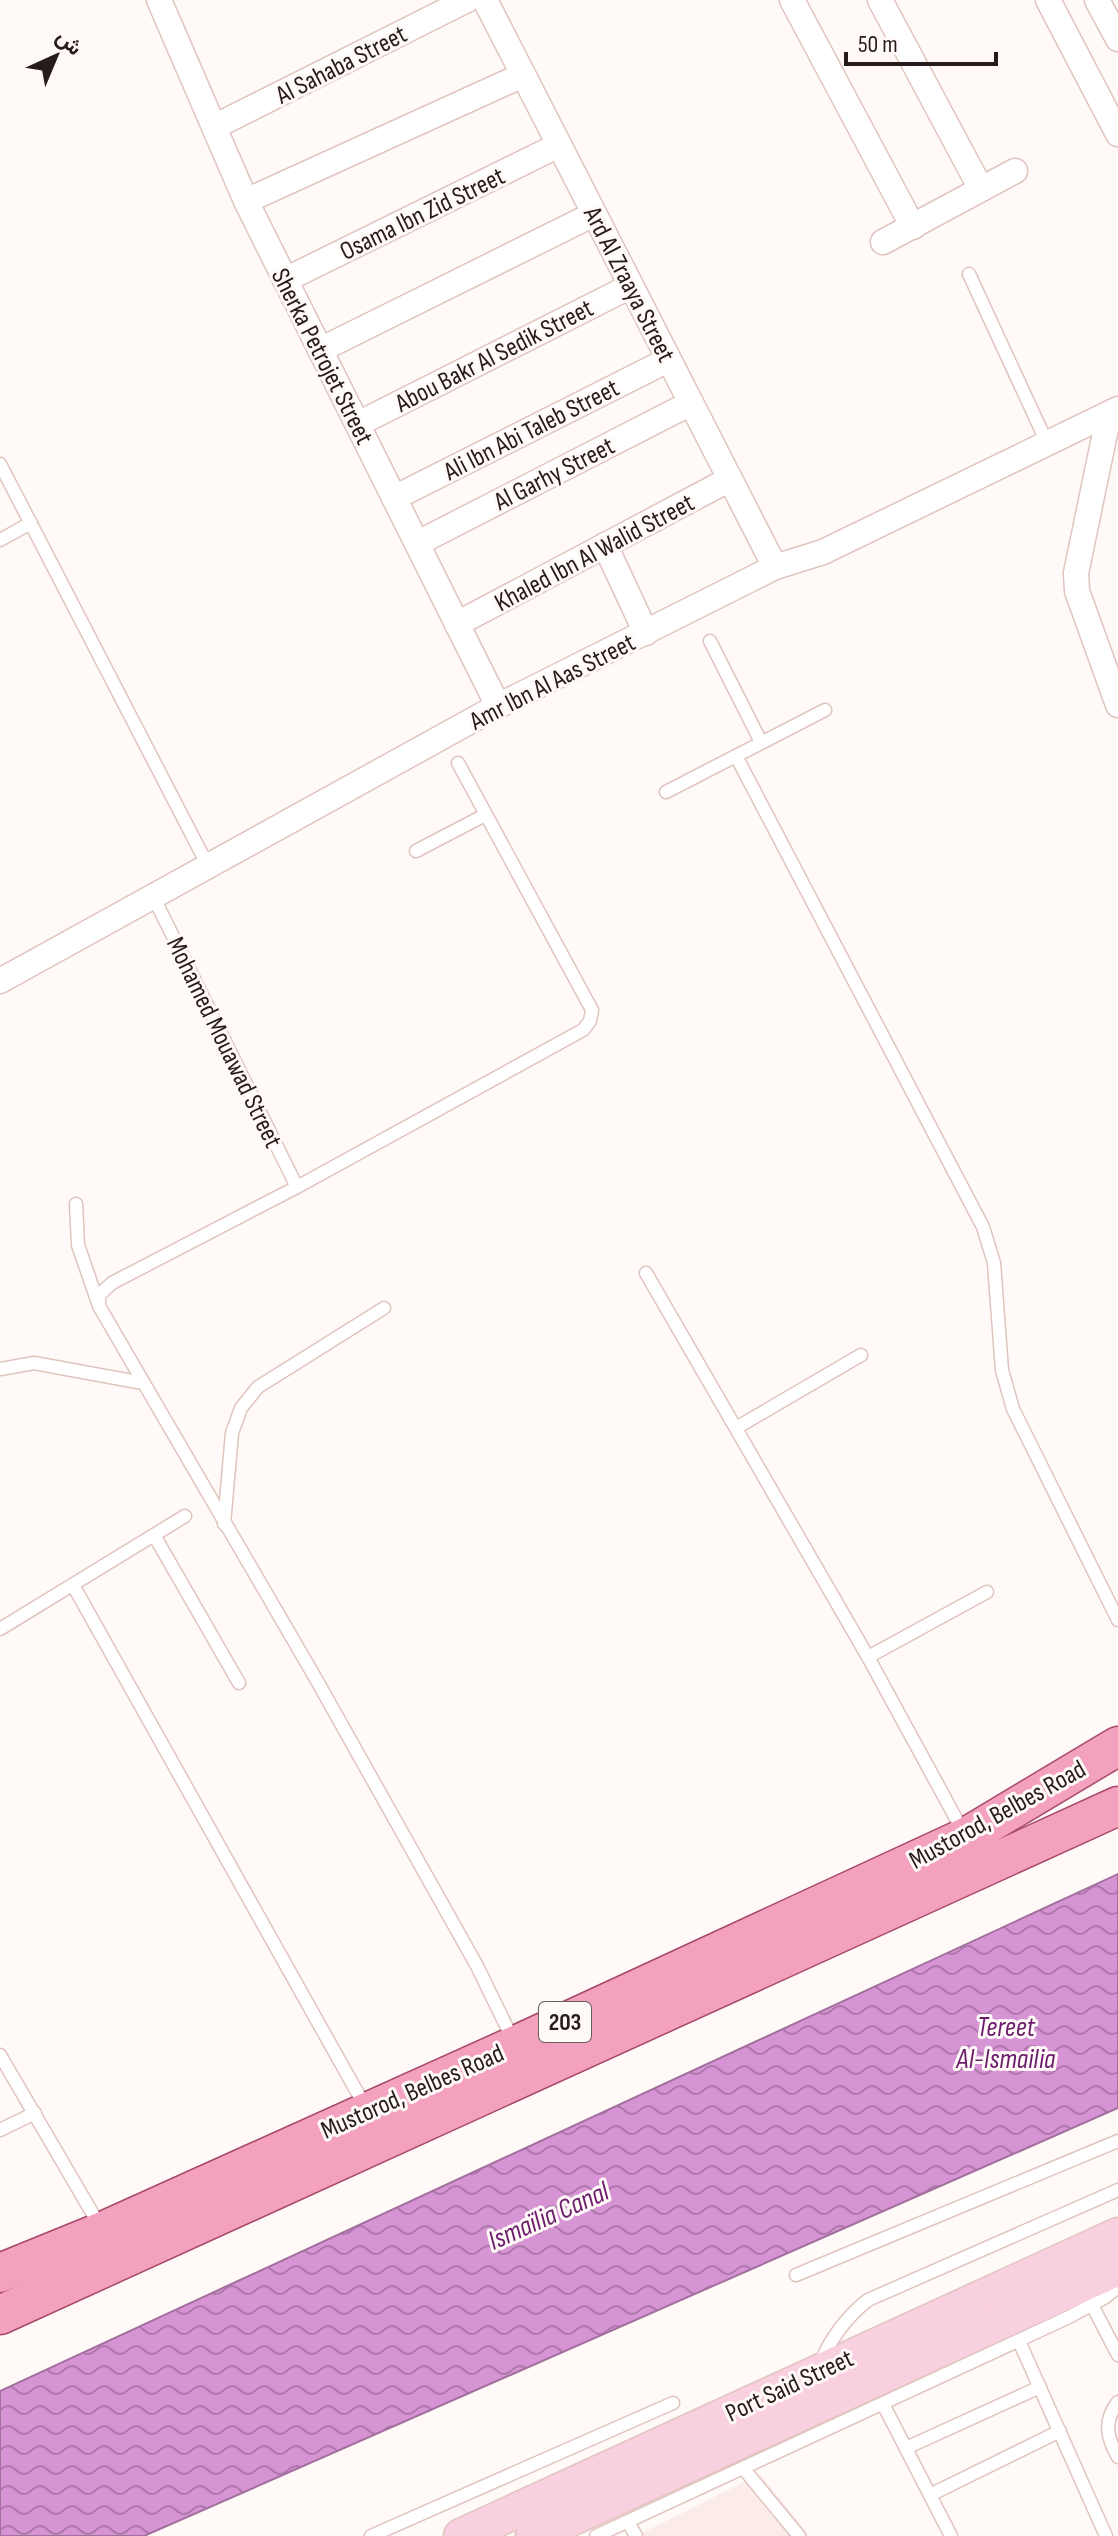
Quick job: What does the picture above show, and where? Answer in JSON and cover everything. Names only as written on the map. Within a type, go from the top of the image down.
[{"type":"main road","name":"Mustorod, Belbes Road","points":[[0,2273],[103,2231],[516,2045],[966,1837],[1118,1746]]},
{"type":"main road","name":"Mustorod, Belbes Road","points":[[0,2315],[1118,1806]]},
{"type":"main road","name":"Port Said Street","points":[[461,2536],[1118,2235]]},
{"type":"main road","name":"Port Said Street","points":[[533,2536],[1118,2268]]},
{"type":"street","name":"Sherka Petrojet Street","points":[[159,0],[246,201],[498,706]]},
{"type":"street","name":"Al Sahaba Street","points":[[214,127],[467,0]]},
{"type":"street","name":"Ard Al Zraaya Street","points":[[485,0],[775,567]]},
{"type":"street","points":[[792,0],[913,227]]},
{"type":"street","points":[[880,0],[981,189]]},
{"type":"street","points":[[1048,0],[1111,102],[1118,134]]},
{"type":"street","points":[[1097,0],[1118,39]]},
{"type":"street","points":[[246,201],[523,75]]},
{"type":"street","name":"Osama Ibn Zid Street","points":[[285,280],[559,145]]},
{"type":"street","points":[[883,242],[1015,171]]},
{"type":"street","points":[[320,350],[594,214]]},
{"type":"street","name":"Abou Bakr Al Sedik Street","points":[[358,424],[631,286]]},
{"type":"street","name":"Ali Ibn Abi Taleb Street","points":[[394,498],[668,360]]},
{"type":"street","name":"Al Garhy Street","points":[[418,543],[691,403]]},
{"type":"street","points":[[1114,411],[1076,573],[1077,591],[1110,660],[1118,705]]},
{"type":"street","name":"Amr Ibn Al Aas Street","points":[[0,981],[498,706],[775,567],[823,552],[1114,411]]},
{"type":"street","name":"Khaled Ibn Al Walid Street","points":[[457,624],[730,479]]},
{"type":"street","points":[[605,545],[646,633]]},
{"type":"lane","points":[[969,274],[1048,445]]},
{"type":"lane","points":[[0,464],[208,866]]},
{"type":"lane","points":[[0,540],[31,523]]},
{"type":"lane","points":[[710,641],[761,742]]},
{"type":"lane","points":[[666,792],[825,710]]},
{"type":"lane","points":[[736,756],[983,1227],[994,1263],[1002,1370],[1013,1409],[1118,1620]]},
{"type":"lane","points":[[99,1306],[99,1295],[112,1283],[297,1187],[583,1030],[590,1021],[592,1010],[458,763]]},
{"type":"lane","points":[[416,851],[485,815]]},
{"type":"lane","name":"Mohamed Mouawad Street","points":[[153,896],[297,1187]]},
{"type":"lane","points":[[76,1204],[78,1245],[99,1306],[316,1679],[477,1966],[516,2045]]},
{"type":"lane","points":[[646,1273],[868,1657],[966,1837]]},
{"type":"lane","points":[[224,1524],[232,1433],[249,1397],[269,1379],[384,1308]]},
{"type":"lane","points":[[736,1428],[861,1355]]},
{"type":"lane","points":[[2,1365],[34,1363],[143,1383]]},
{"type":"lane","points":[[0,1629],[185,1516]]},
{"type":"lane","points":[[154,1535],[239,1683]]},
{"type":"lane","points":[[73,1585],[367,2111]]},
{"type":"lane","points":[[868,1657],[987,1592]]},
{"type":"lane","points":[[0,2055],[103,2231]]},
{"type":"lane","points":[[0,2130],[35,2113]]},
{"type":"lane","points":[[796,2275],[1118,2141]]},
{"type":"lane","points":[[817,2373],[834,2335],[850,2314],[868,2300],[1118,2190]]},
{"type":"lane","points":[[596,2536],[1019,2341],[1092,2305],[1118,2287]]},
{"type":"lane","points":[[1092,2305],[1118,2355]]},
{"type":"lane","points":[[1019,2341],[1106,2536]]},
{"type":"lane","points":[[906,2448],[1040,2387]]},
{"type":"lane","points":[[1118,2402],[1112,2410],[1108,2426],[1109,2442],[1118,2457]]},
{"type":"lane","points":[[371,2536],[673,2403]]},
{"type":"lane","points":[[883,2404],[951,2536]]},
{"type":"lane","points":[[930,2495],[1060,2431]]},
{"type":"lane","points":[[743,2468],[799,2536]]},
{"type":"lane","points":[[628,2522],[636,2536]]},
{"type":"shaded area","points":[[760,2474],[810,2536],[636,2536]]},
{"type":"water","name":"Tereet Al-Ismailia","points":[[1118,1874],[1118,2108],[144,2536],[0,2536],[0,2391]]},
{"type":"water label","name":"Ismaïlia Canal","points":[[548,2215]]}]
